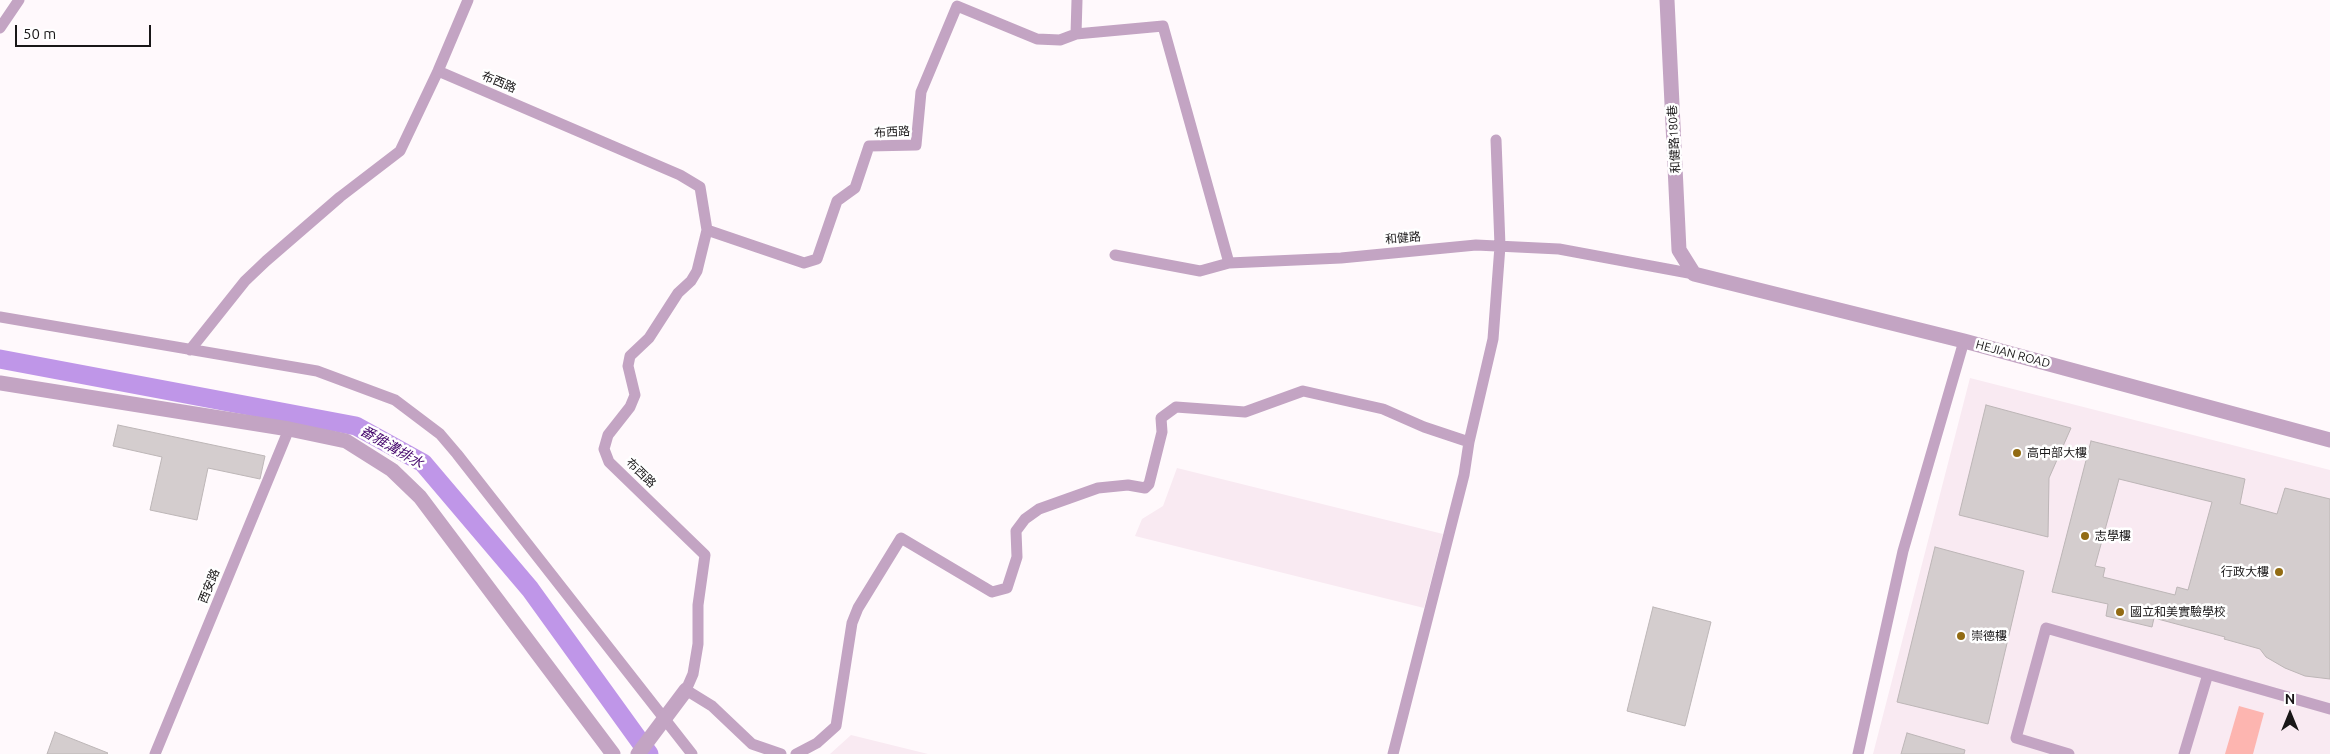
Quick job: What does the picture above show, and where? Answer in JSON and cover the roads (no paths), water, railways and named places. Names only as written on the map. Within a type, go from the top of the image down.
[{"type":"street","name":"和健路180巷","points":[[1667,0],[1679,250],[1694,274]]},
{"type":"street","name":"HEJIAN ROAD","points":[[1694,274],[1964,341],[2330,440]]},
{"type":"street","points":[[0,383],[287,435],[346,441],[392,470],[420,498],[613,754]]},
{"type":"street","points":[[638,754],[686,690]]},
{"type":"lane","points":[[0,28],[19,0]]},
{"type":"lane","points":[[190,350],[245,281],[266,261],[340,198],[400,151],[438,71],[468,0]]},
{"type":"lane","points":[[1076,34],[1077,0]]},
{"type":"lane","name":"布西路","points":[[707,230],[804,263],[817,258],[837,201],[855,188],[869,146],[916,145],[921,92],[957,6],[1037,39],[1060,40],[1076,34],[1164,26],[1229,263]]},
{"type":"lane","name":"布西路","points":[[438,71],[680,175],[700,187],[707,230],[699,266],[692,281],[678,292],[649,338],[630,356],[628,366],[635,394],[630,407],[608,436],[604,449],[609,462],[705,555],[698,605],[698,644],[692,674],[686,690]]},
{"type":"lane","points":[[1393,754],[1464,475],[1469,442],[1493,340],[1500,246],[1496,140]]},
{"type":"lane","name":"和健路","points":[[1115,255],[1200,271],[1229,263],[1341,258],[1476,245],[1559,249],[1694,274]]},
{"type":"lane","points":[[0,317],[326,374],[394,400],[440,434],[662,724],[692,754]]},
{"type":"lane","points":[[1858,754],[1903,551],[1964,341]]},
{"type":"lane","points":[[796,754],[817,743],[836,726],[852,623],[858,608],[901,538],[992,592],[1007,588],[1017,557],[1016,531],[1025,519],[1039,509],[1098,488],[1128,484],[1145,488],[1149,484],[1160,440],[1161,418],[1176,408],[1245,412],[1303,391],[1383,409],[1424,427],[1469,442]]},
{"type":"lane","name":"西安路","points":[[155,754],[287,435]]},
{"type":"lane","points":[[2069,754],[2016,738],[2046,628],[2330,710]]},
{"type":"lane","points":[[2184,754],[2208,674]]},
{"type":"lane","points":[[686,690],[712,706],[752,744],[781,754]]},
{"type":"waterway","name":"番雅溝排水","points":[[0,359],[356,426],[423,463],[530,589],[649,754]]},
{"type":"place","name":"高中部大樓","points":[[2017,453]]},
{"type":"place","name":"志學樓","points":[[2085,536]]},
{"type":"place","name":"行政大樓","points":[[2279,572]]},
{"type":"place","name":"國立和美實驗學校","points":[[2120,612]]},
{"type":"place","name":"崇德樓","points":[[1961,636]]}]
